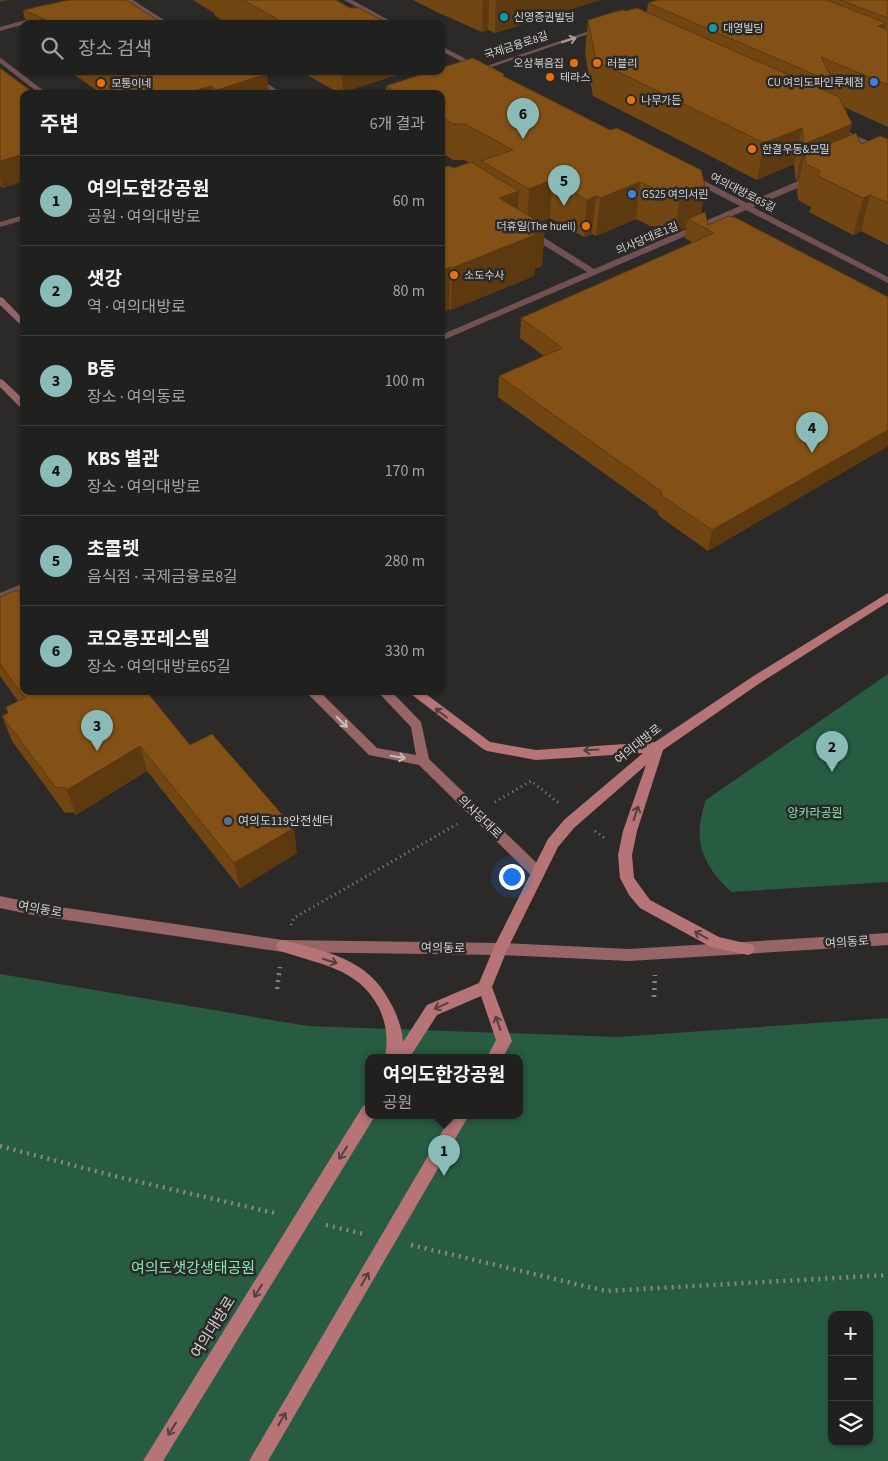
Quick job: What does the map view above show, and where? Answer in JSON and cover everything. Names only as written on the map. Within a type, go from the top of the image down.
[{"type":"main road","points":[[0,300],[20,321]]},
{"type":"main road","points":[[0,382],[20,402]]},
{"type":"main road","name":"여의대방로","points":[[485,987],[500,949],[553,843],[569,824],[658,747],[756,680],[888,597]]},
{"type":"main road","points":[[315,695],[373,752],[423,761],[416,725],[387,695]]},
{"type":"main road","points":[[418,695],[487,746],[536,755],[658,747],[625,854],[627,878],[634,891],[646,904],[716,943],[748,949]]},
{"type":"main road","name":"의사당대로","points":[[423,761],[538,873]]},
{"type":"main road","name":"여의동로","points":[[0,902],[33,909],[283,946],[500,949],[629,955],[888,939]]},
{"type":"main road","points":[[283,946],[346,967],[358,972],[372,983],[386,1009],[395,1038],[393,1054]]},
{"type":"main road","points":[[406,1051],[432,1010],[485,987],[504,1041],[497,1054]]},
{"type":"main road","name":"여의대방로","points":[[152,1461],[365,1118]]},
{"type":"main road","points":[[258,1461],[459,1119]]},
{"type":"street","points":[[129,0],[161,20]]},
{"type":"street","points":[[347,0],[385,20]]},
{"type":"street","points":[[35,20],[47,17]]},
{"type":"street","points":[[0,29],[20,24]]},
{"type":"street","name":"국제금융로8길","points":[[472,72],[609,26]]},
{"type":"street","points":[[445,50],[490,73]]},
{"type":"street","points":[[0,60],[40,90]]},
{"type":"street","points":[[250,75],[274,90]]},
{"type":"street","points":[[834,129],[885,150]]},
{"type":"street","points":[[871,154],[885,150]]},
{"type":"street","name":"여의대방로65길","points":[[679,171],[888,280]]},
{"type":"street","name":"의사당대로1길","points":[[445,336],[818,176]]},
{"type":"street","points":[[0,225],[20,219]]},
{"type":"street","points":[[522,228],[595,272]]},
{"type":"street","points":[[0,598],[20,589]]},
{"type":"path","points":[[294,918],[531,781]]},
{"type":"path","points":[[0,1146],[114,1176],[288,1216]]},
{"type":"path","points":[[316,1223],[374,1237]]},
{"type":"path","points":[[403,1243],[606,1291],[888,1275]]},
{"type":"green space","name":"앙카라공원","points":[[888,674],[888,882],[731,892],[712,871],[702,850],[700,827],[706,800]]},
{"type":"green space","name":"여의도샛강생태공원","points":[[0,974],[308,1026],[618,1037],[888,1018],[888,1461],[0,1461]]},
{"type":"building","points":[[68,0],[126,0],[158,20],[40,20],[45,19],[23,10]]},
{"type":"building","points":[[243,0],[336,0],[350,8],[359,8],[382,20],[279,20]]},
{"type":"building","points":[[657,0],[827,0],[886,23],[878,26],[888,30],[888,85],[821,57],[834,83],[648,3]]},
{"type":"building","points":[[840,0],[888,0],[888,18]]},
{"type":"building","points":[[637,8],[839,97],[852,124],[804,144],[802,128],[764,143],[596,61],[588,20],[614,12]]},
{"type":"building","points":[[473,58],[504,74],[503,76],[610,130],[617,128],[701,170],[705,185],[680,195],[669,189],[655,189],[640,182],[600,198],[596,196],[587,200],[552,180],[529,189],[481,161],[513,150],[465,124],[453,124],[445,119],[445,90],[393,90],[386,86],[419,75],[445,75],[445,67]]},
{"type":"building","points":[[0,68],[30,90],[20,90],[20,155],[0,161]]},
{"type":"building","points":[[123,75],[264,75],[217,90],[211,86],[197,90],[114,90],[109,87],[131,81]]},
{"type":"building","points":[[856,133],[861,144],[880,136],[888,139],[888,203],[870,195],[863,198],[818,176],[820,171],[806,164],[805,154]]},
{"type":"building","points":[[471,162],[519,191],[499,198],[545,225],[527,231],[537,234],[445,269],[445,167],[454,168]]},
{"type":"building","points":[[705,212],[708,225],[729,216],[736,218],[888,297],[888,430],[712,530],[662,496],[661,491],[499,376],[562,348],[521,318],[714,233],[688,219]]},
{"type":"building","points":[[17,590],[20,593],[20,691],[0,664],[0,597]]},
{"type":"building","points":[[23,695],[149,695],[190,745],[212,734],[294,828],[234,863],[140,746],[67,790],[65,787],[56,788],[2,716],[8,713],[6,707],[25,698]]},
{"type":"place","name":"신영증권빌딩","points":[[504,17]]},
{"type":"place","name":"대영빌딩","points":[[713,28]]},
{"type":"place","name":"오삼볶음집","points":[[574,63]]},
{"type":"place","name":"러블리","points":[[597,63]]},
{"type":"place","name":"테라스","points":[[550,77]]},
{"type":"place","name":"CU 여의도파인루체점","points":[[874,82]]},
{"type":"place","name":"모퉁이네","points":[[101,83]]},
{"type":"place","name":"나무가든","points":[[631,100]]},
{"type":"place","name":"코오롱포레스텔","points":[[523,139]]},
{"type":"place","name":"한결우동&모밀","points":[[752,149]]},
{"type":"place","name":"GS25 여의서린","points":[[632,194]]},
{"type":"place","name":"초콜렛","points":[[564,206]]},
{"type":"place","name":"더휴일(The hueil)","points":[[586,226]]},
{"type":"place","name":"소도수사","points":[[454,275]]},
{"type":"place","name":"KBS 별관","points":[[812,453]]},
{"type":"place","name":"B동","points":[[97,751]]},
{"type":"place","name":"샛강","points":[[832,772]]},
{"type":"place","name":"여의도119안전센터","points":[[228,821]]},
{"type":"place","name":"여의도한강공원","points":[[444,1176]]}]
